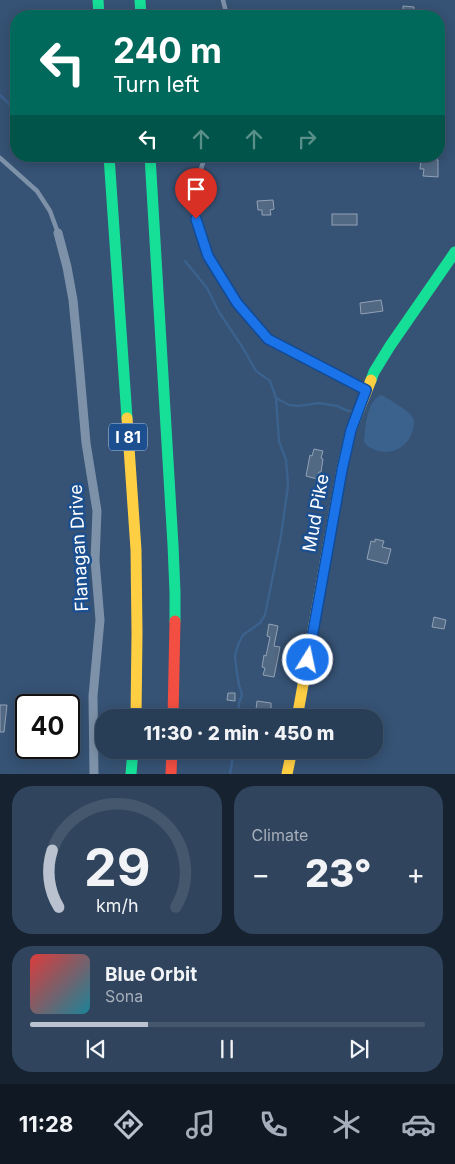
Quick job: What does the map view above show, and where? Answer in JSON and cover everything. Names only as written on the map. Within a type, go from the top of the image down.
[{"type":"main road","name":"I 81","points":[[109,162],[136,550],[136,709]]},
{"type":"main road","name":"I 81","points":[[150,162],[173,545],[175,592],[174,709]]},
{"type":"main road","name":"Mud Pike","points":[[300,709],[342,470],[351,430],[374,372],[455,252]]},
{"type":"main road","points":[[131,774],[132,759]]},
{"type":"main road","points":[[171,774],[172,759]]},
{"type":"main road","points":[[287,774],[290,759]]},
{"type":"street","name":"Flanagan Drive","points":[[58,233],[73,300],[86,443],[97,511],[96,560],[100,620],[93,696],[94,774]]},
{"type":"lane","points":[[0,158],[37,191],[50,211],[58,233]]},
{"type":"lane","points":[[203,162],[197,182],[196,219],[208,256],[237,303],[268,339],[366,390]]},
{"type":"water","points":[[381,395],[404,409],[411,415],[414,421],[411,436],[403,446],[386,452],[373,449],[364,442],[366,422],[370,408],[376,398]]},
{"type":"building","points":[[403,6],[414,7],[414,10],[403,10]]},
{"type":"building","points":[[421,162],[438,162],[438,177],[423,176],[424,169],[420,169]]},
{"type":"building","points":[[273,200],[274,209],[270,210],[271,215],[262,215],[262,210],[258,210],[257,201]]},
{"type":"building","points":[[332,214],[357,214],[357,225],[332,225]]},
{"type":"building","points":[[381,300],[383,311],[361,314],[360,303]]},
{"type":"building","points":[[314,449],[323,451],[321,472],[319,472],[317,479],[306,476],[310,455],[312,456]]},
{"type":"building","points":[[375,539],[384,541],[382,547],[391,549],[387,564],[367,559],[371,541],[375,542]]},
{"type":"building","points":[[434,617],[446,620],[444,629],[432,627]]},
{"type":"building","points":[[269,624],[278,626],[274,646],[280,647],[274,677],[263,675],[265,668],[262,667],[270,637],[267,636]]},
{"type":"building","points":[[228,693],[235,693],[235,701],[227,700]]},
{"type":"building","points":[[257,701],[271,703],[271,708],[274,709],[256,709]]},
{"type":"building","points":[[0,705],[7,705],[4,732],[0,732]]},
{"type":"waterway","points":[[0,95],[10,105]]},
{"type":"waterway","points":[[185,261],[207,288],[219,312],[256,371],[270,381],[276,398],[279,441],[286,460],[288,486],[281,536],[265,615],[260,623],[243,635],[235,656],[242,695],[239,709]]},
{"type":"waterway","points":[[276,398],[289,405],[298,406],[319,403],[337,406],[355,413]]},
{"type":"waterway","points":[[230,774],[232,759]]},
{"type":"traffic: fast","points":[[98,0],[99,10]]},
{"type":"traffic: fast","points":[[140,0],[141,10]]},
{"type":"traffic: fast","points":[[109,162],[127,418]]},
{"type":"traffic: fast","points":[[150,162],[173,545],[175,621]]},
{"type":"traffic: fast","points":[[371,380],[390,346],[455,252]]},
{"type":"traffic: fast","points":[[131,774],[132,759]]},
{"type":"traffic: slow","points":[[299,709],[342,469],[351,430],[371,380]]},
{"type":"traffic: slow","points":[[127,418],[136,550],[136,709]]},
{"type":"traffic: slow","points":[[287,774],[290,759]]},
{"type":"traffic: jam","points":[[173,709],[175,621]]},
{"type":"traffic: jam","points":[[171,774],[172,759]]},
{"type":"route","points":[[196,219],[208,256],[237,303],[268,339],[366,390],[351,430],[342,470],[308,660]]}]
